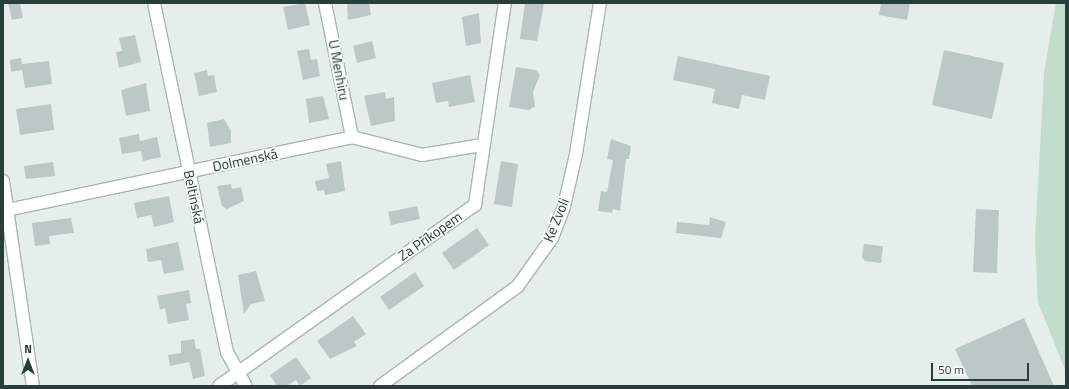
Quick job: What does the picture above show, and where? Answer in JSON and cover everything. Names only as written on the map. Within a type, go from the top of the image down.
[{"type":"street","name":"Beltinská","points":[[154,3],[226,346],[237,373],[246,386]]},
{"type":"street","name":"U Menhiru","points":[[325,3],[352,137]]},
{"type":"street","name":"Za Příkopem","points":[[219,386],[475,205],[482,145],[505,3]]},
{"type":"street","name":"Ke Zvoli","points":[[380,386],[517,287],[552,238],[564,206],[576,154],[600,3]]},
{"type":"street","name":"Dolmenská","points":[[7,210],[352,137],[422,155],[482,145]]},
{"type":"street","points":[[3,180],[33,386]]},
{"type":"green space","points":[[1056,3],[1066,3],[1066,372],[1038,302],[1035,240],[1044,73]]},
{"type":"building","points":[[8,3],[20,3],[23,18],[12,20]]},
{"type":"building","points":[[305,3],[310,25],[288,30],[283,7]]},
{"type":"building","points":[[347,3],[369,3],[371,15],[348,20]]},
{"type":"building","points":[[525,3],[544,3],[537,41],[520,39]]},
{"type":"building","points":[[881,3],[910,3],[907,20],[879,15]]},
{"type":"building","points":[[479,13],[481,43],[466,46],[462,17]]},
{"type":"building","points":[[135,35],[141,62],[119,68],[116,52],[122,51],[119,38]]},
{"type":"building","points":[[372,41],[376,58],[357,63],[353,46]]},
{"type":"building","points":[[309,49],[311,60],[317,59],[320,76],[303,80],[297,51]]},
{"type":"building","points":[[944,50],[1004,63],[992,119],[932,105]]},
{"type":"building","points":[[678,56],[770,76],[765,100],[742,95],[739,109],[712,103],[715,89],[673,80]]},
{"type":"building","points":[[21,58],[22,64],[49,61],[52,84],[25,88],[22,70],[11,72],[10,60]]},
{"type":"building","points":[[516,67],[536,70],[540,75],[533,92],[535,106],[529,110],[509,107]]},
{"type":"building","points":[[207,70],[208,76],[214,75],[217,92],[199,96],[194,73]]},
{"type":"building","points":[[470,75],[475,102],[449,107],[448,101],[436,103],[432,83]]},
{"type":"building","points":[[146,83],[150,111],[126,116],[121,90]]},
{"type":"building","points":[[385,92],[386,99],[394,97],[395,121],[371,126],[364,96]]},
{"type":"building","points":[[323,96],[329,119],[309,123],[306,99]]},
{"type":"building","points":[[51,104],[54,130],[20,135],[16,109]]},
{"type":"building","points":[[224,119],[231,131],[231,143],[210,147],[207,123]]},
{"type":"building","points":[[139,134],[140,141],[157,137],[161,157],[143,161],[141,151],[122,154],[119,138]]},
{"type":"building","points":[[611,139],[631,146],[629,159],[626,159],[620,211],[613,209],[612,213],[598,211],[601,191],[607,192],[613,160],[607,159]]},
{"type":"building","points":[[341,161],[345,191],[325,195],[324,190],[317,191],[315,181],[329,178],[326,164]]},
{"type":"building","points":[[501,161],[518,164],[512,207],[494,204]]},
{"type":"building","points":[[53,162],[55,176],[26,179],[24,166]]},
{"type":"building","points":[[231,184],[232,189],[241,187],[244,201],[227,209],[222,206],[217,186]]},
{"type":"building","points":[[169,196],[174,222],[154,227],[151,215],[137,218],[134,203]]},
{"type":"building","points":[[417,206],[420,219],[391,225],[388,212]]},
{"type":"building","points":[[976,209],[999,210],[997,273],[973,272]]},
{"type":"building","points":[[710,217],[726,222],[721,238],[676,233],[677,222],[709,225]]},
{"type":"building","points":[[71,218],[74,233],[49,236],[50,244],[35,246],[32,223]]},
{"type":"building","points":[[477,228],[489,245],[454,270],[442,253]]},
{"type":"building","points":[[178,242],[184,270],[164,274],[161,260],[148,262],[146,249]]},
{"type":"building","points":[[864,244],[883,246],[881,263],[865,261],[862,257]]},
{"type":"building","points":[[256,271],[265,301],[251,304],[244,314],[238,275]]},
{"type":"building","points":[[415,272],[424,286],[389,310],[380,297]]},
{"type":"building","points":[[189,290],[191,303],[186,304],[189,320],[168,324],[165,308],[160,310],[157,296]]},
{"type":"building","points":[[353,316],[366,334],[354,342],[357,346],[330,359],[317,341]]},
{"type":"building","points":[[1024,318],[1054,386],[972,386],[955,349]]},
{"type":"building","points":[[194,339],[196,349],[200,349],[205,376],[193,379],[189,362],[170,366],[168,355],[181,353],[181,341]]},
{"type":"building","points":[[296,357],[311,378],[300,386],[296,380],[287,386],[277,386],[270,375]]}]
